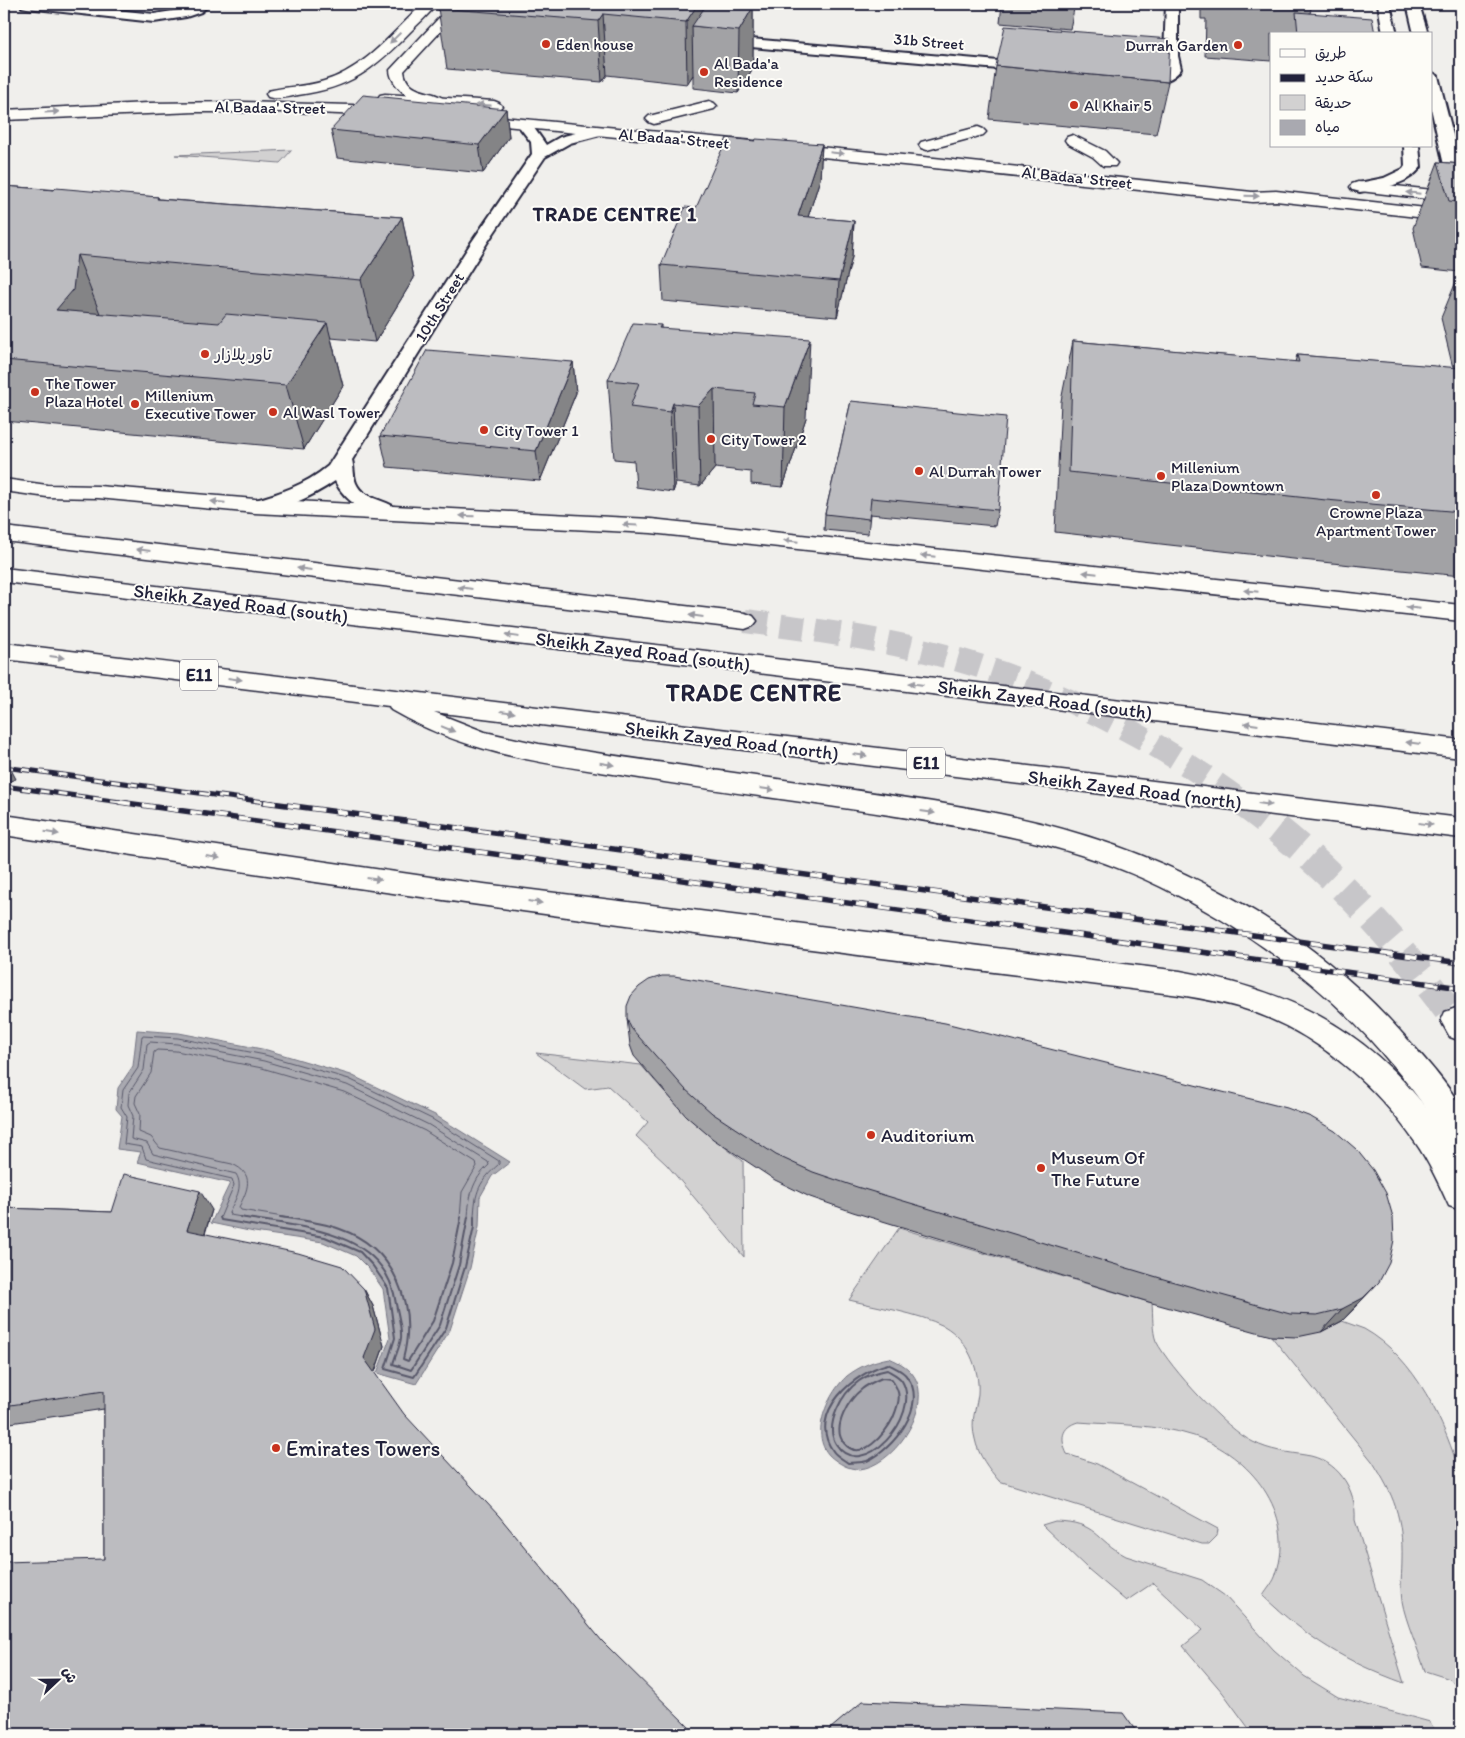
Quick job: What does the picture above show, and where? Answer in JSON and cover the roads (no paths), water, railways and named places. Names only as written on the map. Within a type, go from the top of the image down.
[{"type":"main road","points":[[273,94],[327,85],[349,77],[364,68],[430,4]]},
{"type":"main road","points":[[439,102],[410,91],[391,77],[459,4]]},
{"type":"main road","points":[[364,68],[359,77],[366,82]]},
{"type":"main road","name":"Al Badaa' Street","points":[[4,103],[167,94],[273,94],[509,107]]},
{"type":"main road","name":"Al Badaa' Street","points":[[4,115],[152,107],[244,106],[396,112],[781,148],[1142,184],[1252,197],[1276,196],[1461,217]]},
{"type":"main road","points":[[654,119],[709,106]]},
{"type":"main road","name":"Al Badaa' Street","points":[[636,117],[700,123]]},
{"type":"main road","points":[[928,145],[978,132]]},
{"type":"main road","name":"Al Badaa' Street","points":[[1073,140],[1087,146],[1114,163],[1081,160]]},
{"type":"main road","points":[[908,143],[975,150]]},
{"type":"main road","points":[[1142,184],[1151,180],[1218,185],[1228,183],[1229,181]]},
{"type":"main road","points":[[1340,186],[1461,198]]},
{"type":"main road","points":[[4,485],[47,491],[98,492],[255,506],[568,520],[678,529],[1461,613]]},
{"type":"main road","points":[[4,534],[745,621]]},
{"type":"main road","name":"Sheikh Zayed Road (south)","points":[[4,575],[1461,749]]},
{"type":"main road","name":"Sheikh Zayed Road (north)","points":[[4,651],[1461,828]]},
{"type":"main road","points":[[390,698],[434,724],[460,734],[507,747],[744,786],[1001,824],[1040,833],[1123,860],[1168,878],[1212,899],[1255,925],[1297,954],[1337,987],[1375,1023],[1408,1059],[1438,1098],[1461,1133]]},
{"type":"main road","points":[[4,826],[124,845],[678,922],[1160,980],[1221,990],[1261,1002],[1301,1020],[1339,1044],[1374,1071],[1401,1098],[1424,1127],[1441,1154],[1461,1195]]},
{"type":"street","points":[[27,4],[154,18],[189,12],[204,4]]},
{"type":"street","points":[[133,15],[164,13],[196,4]]},
{"type":"street","name":"31b Street","points":[[701,4],[693,16],[688,31],[697,38],[716,42],[751,43],[1047,69]]},
{"type":"street","points":[[1118,75],[1142,79],[1164,77],[1174,69],[1171,56],[1172,4]]},
{"type":"street","points":[[1384,4],[1390,32]]},
{"type":"street","points":[[1413,4],[1420,32]]},
{"type":"street","points":[[1432,80],[1452,165],[1459,174],[1440,178]]},
{"type":"street","points":[[524,124],[538,142],[540,154]]},
{"type":"street","name":"10th Street","points":[[255,506],[286,499],[308,490],[326,479],[343,462],[479,244],[540,154],[565,140],[598,131]]},
{"type":"street","points":[[1360,187],[1390,181],[1418,170],[1412,148]]},
{"type":"street","points":[[343,462],[344,480],[354,496],[365,503],[390,513]]},
{"type":"water","points":[[137,1030],[179,1033],[267,1050],[351,1075],[435,1115],[510,1162],[492,1176],[480,1197],[479,1227],[470,1268],[450,1330],[416,1384],[377,1373],[390,1338],[383,1289],[369,1269],[356,1256],[323,1242],[254,1232],[211,1223],[230,1183],[137,1162],[141,1152],[117,1149],[122,1116],[116,1109],[118,1088],[133,1066]]},
{"type":"water","points":[[889,1358],[906,1367],[917,1382],[918,1408],[913,1423],[895,1449],[884,1459],[871,1466],[859,1469],[846,1466],[826,1452],[822,1441],[821,1430],[827,1405],[847,1376],[867,1364]]},
{"type":"tunnel","points":[[745,621],[827,632],[909,647],[954,658],[1042,689],[1126,729],[1205,776],[1243,803]]},
{"type":"tunnel","points":[[1242,802],[1303,851],[1358,903],[1408,959],[1456,1021]]},
{"type":"railway","points":[[4,767],[273,803]]},
{"type":"railway","points":[[4,786],[128,803]]},
{"type":"railway","points":[[119,802],[1461,988]]},
{"type":"railway","points":[[264,802],[1461,963]]},
{"type":"place","name":"Eden house","points":[[546,44]]},
{"type":"place","name":"Durrah Garden","points":[[1238,45]]},
{"type":"place","name":"Al Bada'a Residence","points":[[704,72]]},
{"type":"place","name":"Al Khair 5","points":[[1074,105]]},
{"type":"place","name":"تاور پلازار","points":[[205,354]]},
{"type":"place","name":"The Tower Plaza Hotel","points":[[35,392]]},
{"type":"place","name":"Millenium Executive Tower","points":[[135,404]]},
{"type":"place","name":"Al Wasl Tower","points":[[273,412]]},
{"type":"place","name":"City Tower 1","points":[[484,430]]},
{"type":"place","name":"City Tower 2","points":[[711,439]]},
{"type":"place","name":"Al Durrah Tower","points":[[919,471]]},
{"type":"place","name":"Millenium Plaza Downtown","points":[[1161,476]]},
{"type":"place","name":"Crowne Plaza Apartment Tower","points":[[1376,495]]},
{"type":"place","name":"Auditorium","points":[[871,1135]]},
{"type":"place","name":"Museum Of The Future","points":[[1041,1168]]},
{"type":"place","name":"Emirates Towers","points":[[276,1448]]},
{"type":"district","name":"TRADE CENTRE 1","points":[[615,214]]},
{"type":"district","name":"TRADE CENTRE","points":[[754,693]]}]
